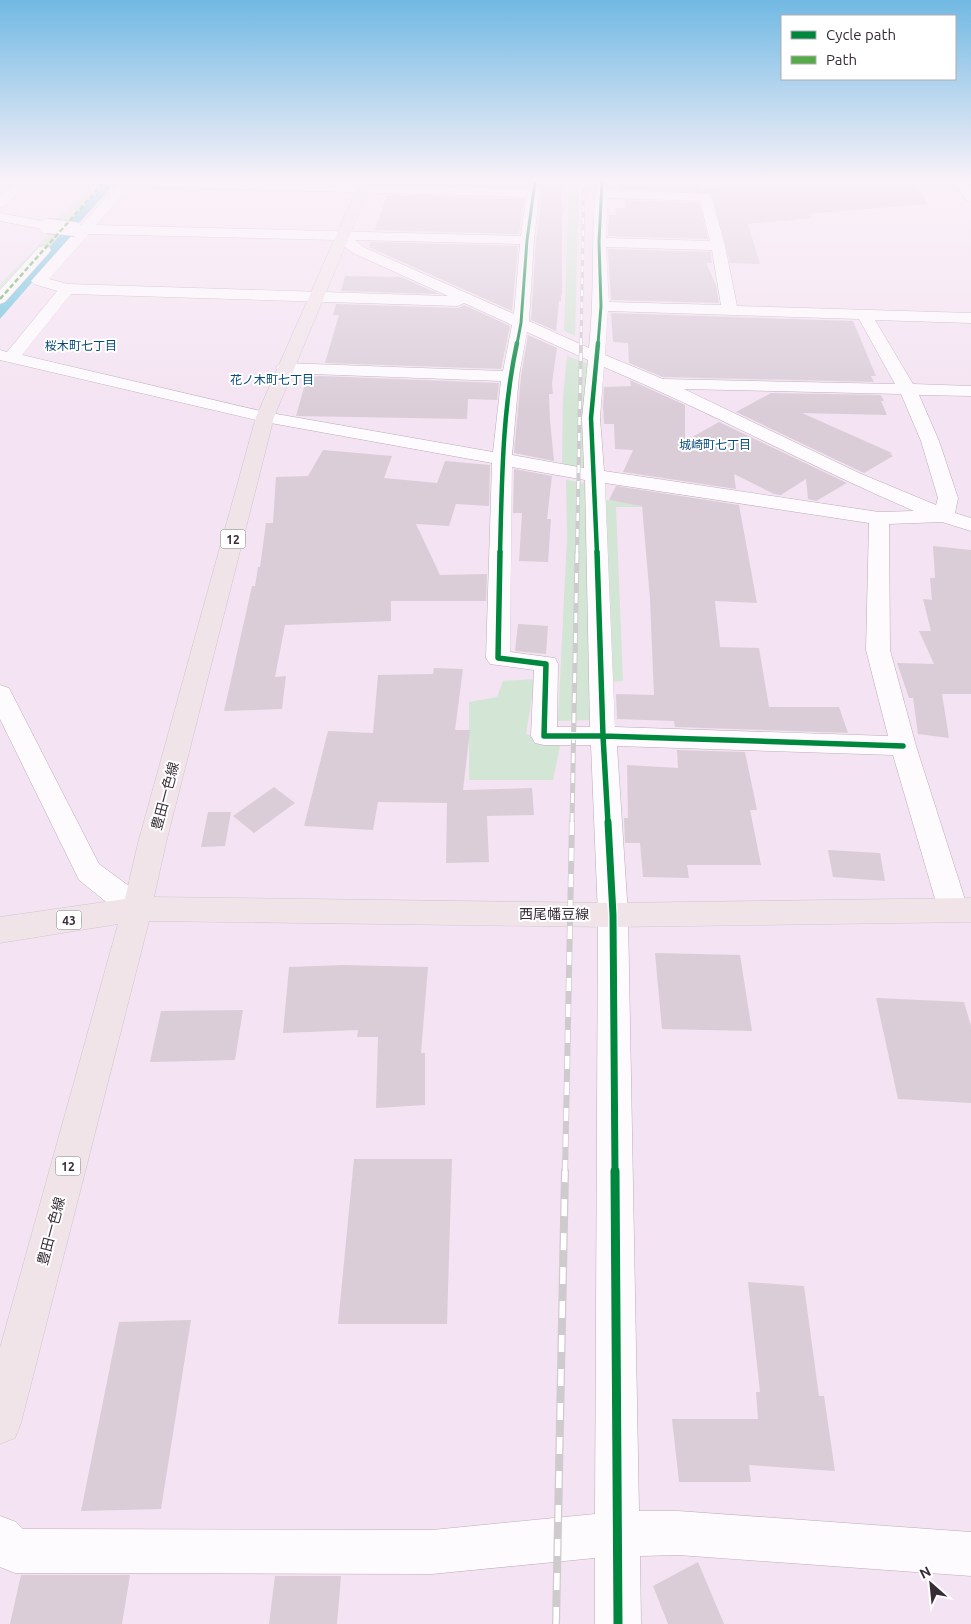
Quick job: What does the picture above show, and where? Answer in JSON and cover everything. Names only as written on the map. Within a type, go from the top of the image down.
[{"type":"main road","name":"豊田一色線","points":[[0,1423],[137,909],[155,833],[265,417],[332,258]]},
{"type":"main road","name":"西尾幡豆線","points":[[137,909],[613,915],[962,910]]},
{"type":"main road","name":"43","points":[[0,930],[137,909]]},
{"type":"street","points":[[0,299],[37,258]]},
{"type":"street","points":[[57,258],[38,281],[67,289],[315,298],[468,300]]},
{"type":"street","points":[[375,258],[596,358],[658,383],[852,477],[944,516],[971,525]]},
{"type":"street","points":[[525,258],[520,323],[510,376],[502,458],[498,658],[546,664],[544,736],[603,736],[903,746]]},
{"type":"street","points":[[599,258],[601,306],[591,418],[595,476],[603,736],[613,915],[618,1624]]},
{"type":"street","points":[[720,258],[730,310]]},
{"type":"street","points":[[67,289],[6,356],[265,417],[595,476],[879,518],[944,516]]},
{"type":"street","points":[[601,306],[971,318]]},
{"type":"street","points":[[864,314],[907,389],[930,441],[948,498],[944,516]]},
{"type":"street","points":[[285,368],[510,376]]},
{"type":"street","points":[[658,383],[971,391]]},
{"type":"street","points":[[879,518],[878,650],[903,746],[962,910]]},
{"type":"street","points":[[0,694],[89,872],[137,909]]},
{"type":"street","points":[[0,1538],[15,1551],[432,1552],[617,1534],[678,1533],[971,1554]]},
{"type":"green space","points":[[26,258],[40,258],[0,301],[0,284]]},
{"type":"green space","points":[[566,258],[577,258],[575,336],[564,331]]},
{"type":"green space","points":[[567,356],[589,364],[587,471],[562,466],[563,396]]},
{"type":"green space","points":[[566,480],[591,484],[595,720],[558,721],[567,538]]},
{"type":"green space","points":[[605,500],[647,503],[650,507],[616,507],[623,681],[610,682]]},
{"type":"green space","points":[[535,679],[526,734],[560,746],[553,780],[469,780],[469,702],[497,697],[503,681]]},
{"type":"water","points":[[39,258],[53,258],[0,319],[0,301]]},
{"type":"building","points":[[393,258],[517,258],[512,311]]},
{"type":"building","points":[[535,258],[562,258],[562,295],[561,301],[559,301],[556,331],[531,320]]},
{"type":"building","points":[[609,258],[711,258],[712,263],[706,263],[716,285],[719,303],[611,300]]},
{"type":"building","points":[[729,258],[758,258],[760,264],[730,263]]},
{"type":"building","points":[[345,276],[401,277],[439,294],[341,291]]},
{"type":"building","points":[[336,304],[458,308],[464,305],[510,326],[501,369],[325,363],[339,315],[333,315]]},
{"type":"building","points":[[611,313],[853,321],[876,376],[871,376],[874,382],[663,377],[629,363],[628,343],[613,342]]},
{"type":"building","points":[[528,335],[557,348],[552,383],[553,394],[549,394],[554,461],[514,453],[521,376]]},
{"type":"building","points":[[307,377],[499,383],[497,400],[468,399],[467,419],[296,416]]},
{"type":"building","points":[[630,380],[685,405],[685,441],[719,422],[847,483],[816,501],[808,499],[806,479],[781,495],[774,494],[734,474],[736,489],[623,472],[633,450],[615,449],[614,424],[604,424],[604,387],[631,386]]},
{"type":"building","points":[[771,393],[881,395],[884,401],[881,401],[887,415],[802,413],[892,453],[890,454],[893,456],[864,473],[736,412]]},
{"type":"building","points":[[323,450],[392,456],[384,478],[437,483],[445,461],[490,465],[489,506],[456,504],[449,526],[416,524],[440,575],[487,574],[486,601],[391,601],[391,621],[285,625],[275,677],[286,676],[282,709],[224,711],[252,586],[255,586],[258,567],[260,567],[266,523],[273,523],[276,477],[308,476]]},
{"type":"building","points":[[514,469],[552,476],[547,519],[551,519],[548,562],[519,561],[522,513],[513,513]]},
{"type":"building","points":[[616,486],[739,505],[757,603],[715,601],[720,647],[759,648],[769,707],[839,707],[848,733],[675,727],[674,721],[617,719],[616,694],[654,695],[650,599],[642,506],[609,500]]},
{"type":"building","points":[[933,546],[971,550],[971,694],[942,694],[949,738],[918,734],[913,698],[909,698],[897,663],[934,664],[919,631],[931,631],[923,599],[932,600],[930,578],[935,578]]},
{"type":"building","points":[[518,624],[548,626],[546,654],[515,651]]},
{"type":"building","points":[[434,668],[463,669],[455,730],[470,730],[463,790],[532,788],[534,815],[487,816],[489,862],[446,863],[447,803],[378,802],[373,830],[304,826],[328,731],[373,733],[378,675],[433,674]]},
{"type":"building","points":[[677,750],[745,752],[757,810],[750,810],[761,865],[687,865],[689,878],[643,877],[640,843],[625,843],[624,818],[628,818],[627,765],[678,768]]},
{"type":"building","points":[[274,787],[295,803],[254,833],[233,816]]},
{"type":"building","points":[[208,812],[231,812],[225,846],[201,847]]},
{"type":"building","points":[[828,850],[880,853],[885,881],[833,877]]},
{"type":"building","points":[[655,953],[740,955],[752,1031],[662,1029]]},
{"type":"building","points":[[343,965],[428,967],[421,1053],[425,1053],[425,1105],[376,1108],[378,1037],[357,1037],[358,1030],[283,1033],[289,967]]},
{"type":"building","points":[[876,998],[964,1002],[971,1026],[971,1103],[898,1099]]},
{"type":"building","points":[[243,1010],[235,1060],[150,1062],[161,1011]]},
{"type":"building","points":[[354,1159],[452,1159],[447,1324],[338,1324]]},
{"type":"building","points":[[748,1282],[804,1286],[819,1396],[824,1396],[835,1471],[749,1465],[751,1482],[679,1482],[672,1419],[758,1419],[756,1392],[760,1392]]},
{"type":"building","points":[[191,1320],[161,1509],[81,1511],[119,1322]]},
{"type":"building","points":[[698,1562],[724,1624],[668,1624],[653,1586]]},
{"type":"building","points":[[21,1575],[130,1575],[122,1624],[10,1624]]},
{"type":"building","points":[[275,1576],[341,1576],[337,1624],[269,1624]]},
{"type":"railway","points":[[581,344],[583,258]]},
{"type":"railway","points":[[577,553],[581,343]]},
{"type":"railway","points":[[572,823],[577,552]]},
{"type":"railway","points":[[565,1173],[572,822]]},
{"type":"railway","points":[[556,1624],[565,1171]]},
{"type":"marked path","points":[[0,299],[37,258]]},
{"type":"cycle path","points":[[526,258],[521,323],[510,376],[502,458],[498,658],[546,664],[544,736],[603,736],[595,480],[591,418],[601,306],[599,258]]},
{"type":"cycle path","points":[[618,1624],[613,915],[603,736],[903,746]]},
{"type":"district","name":"桜木町七丁目","points":[[81,345]]},
{"type":"district","name":"花ノ木町七丁目","points":[[272,379]]},
{"type":"district","name":"城崎町七丁目","points":[[715,444]]}]
